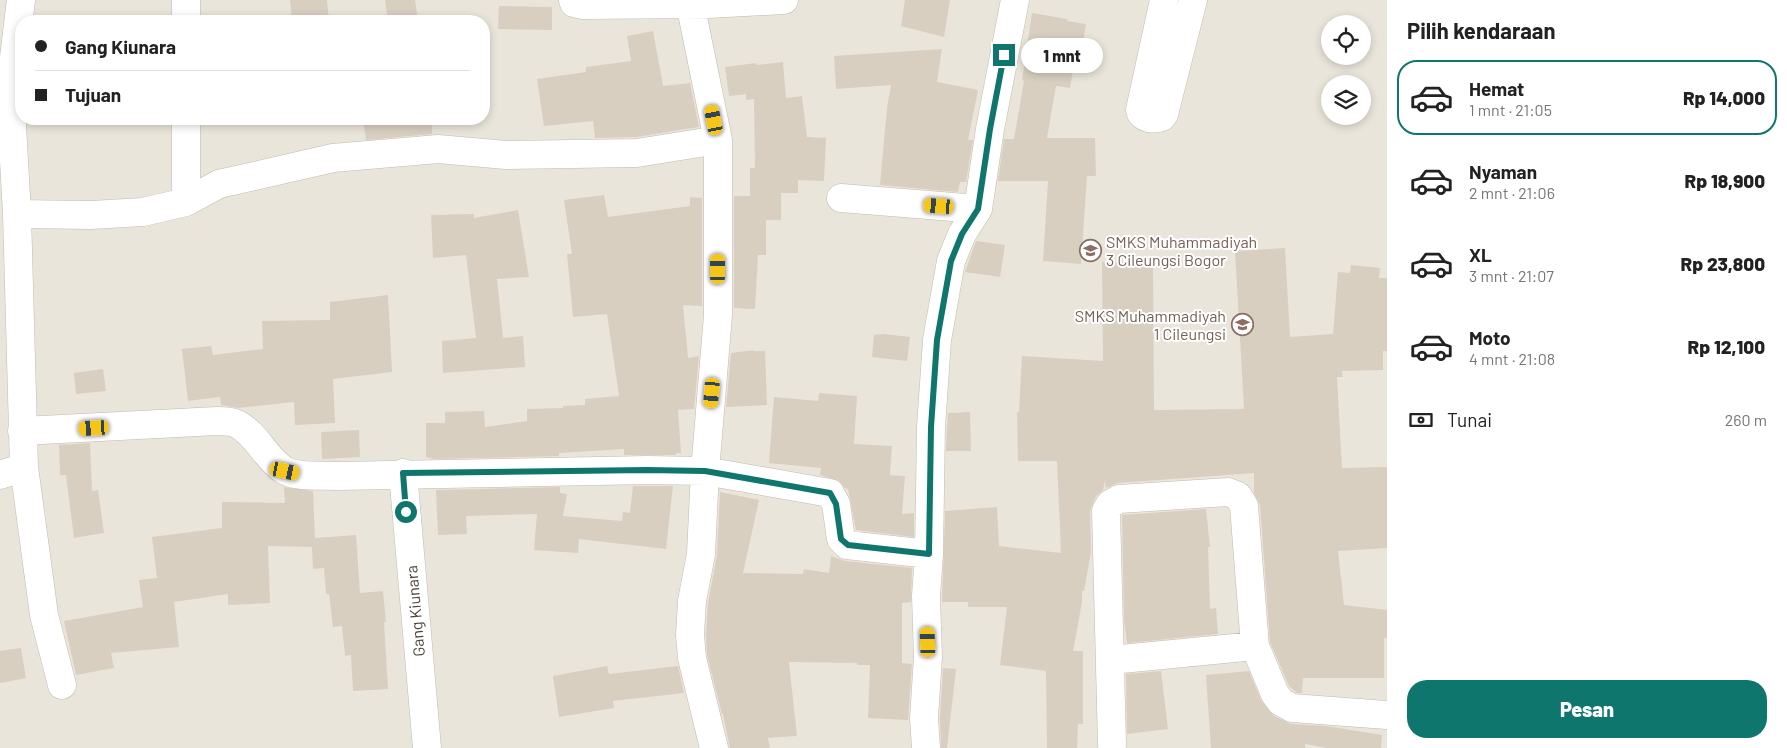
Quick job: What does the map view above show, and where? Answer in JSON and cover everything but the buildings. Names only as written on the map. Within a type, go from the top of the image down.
[{"type":"street","points":[[20,15],[22,0]]},
{"type":"street","points":[[186,0],[186,15]]},
{"type":"street","points":[[573,0],[574,3],[582,5],[708,4],[784,0]]},
{"type":"street","points":[[926,748],[924,718],[928,657],[926,596],[929,554],[931,427],[937,340],[951,261],[962,234],[978,209],[990,129],[1015,0]]},
{"type":"street","points":[[1164,0],[1140,110],[1140,114],[1143,116],[1156,118],[1162,117],[1164,114],[1193,0]]},
{"type":"street","points":[[690,3],[718,140],[718,315],[705,471],[701,554],[692,601],[690,635],[692,658],[714,748]]},
{"type":"street","points":[[15,52],[10,90],[17,214],[22,432],[12,471],[44,615],[62,685]]},
{"type":"street","points":[[186,125],[186,202]]},
{"type":"street","points":[[17,214],[91,215],[143,212],[186,202],[219,184],[334,158],[438,149],[506,155],[637,152],[718,140]]},
{"type":"street","points":[[841,198],[978,209]]},
{"type":"street","points":[[22,432],[217,421],[236,423],[252,435],[285,471],[301,475],[338,476],[403,473],[647,470],[705,471],[830,493],[836,504],[841,539],[848,545],[929,554]]},
{"type":"street","name":"Gang Kiunara","points":[[403,473],[427,748]]},
{"type":"street","points":[[1112,745],[1106,511],[1110,504],[1119,499],[1228,492],[1238,496],[1244,506],[1254,646],[1275,694],[1281,702],[1292,708],[1387,715]]},
{"type":"street","points":[[1111,660],[1254,646]]},
{"type":"shaded area","points":[[0,0],[1387,0],[1387,748],[0,748]]},
{"type":"place","name":"SMKS Muhammadiyah 3 Cileungsi Bogor","points":[[1090,251]]},
{"type":"place","name":"SMKS Muhammadiyah 1 Cileungsi","points":[[1242,325]]},
{"type":"route","points":[[406,512],[403,473],[705,471],[830,493],[836,504],[841,539],[848,545],[929,554],[931,427],[937,340],[951,261],[962,234],[978,209],[1004,55]]}]
